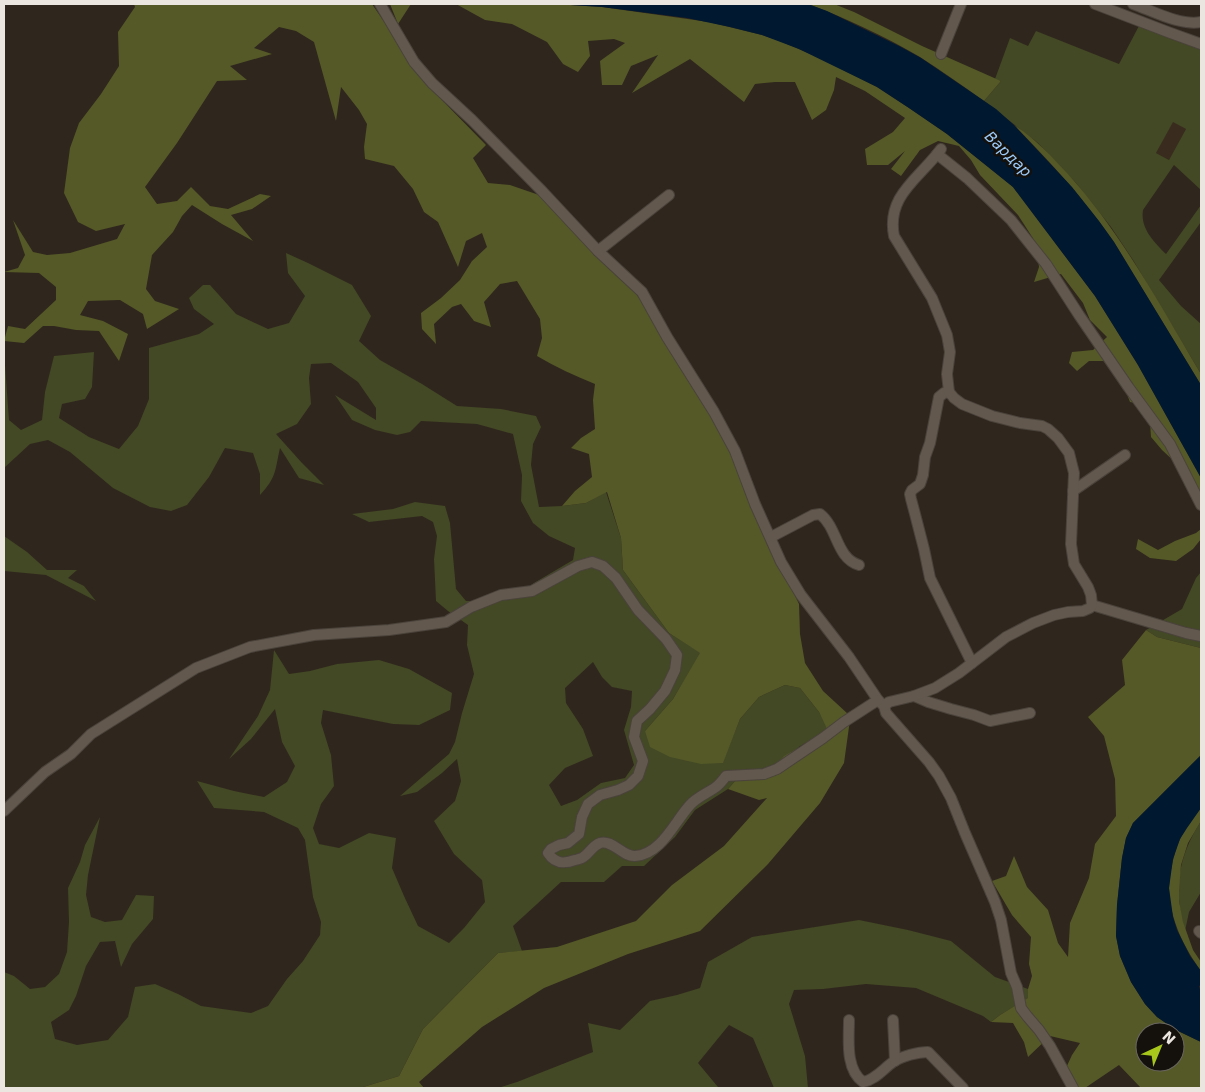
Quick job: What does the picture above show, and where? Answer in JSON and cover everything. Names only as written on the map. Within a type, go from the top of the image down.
[{"type":"street","points":[[380,4],[414,62],[432,83],[472,120],[598,250],[642,292],[667,337],[714,412],[735,451],[755,504],[781,562],[801,595],[849,657],[892,721],[929,762],[952,798],[1001,920],[1011,973],[1017,987],[1021,1008],[1050,1046],[1073,1088]]},
{"type":"street","points":[[941,54],[961,4]]},
{"type":"street","points":[[1095,4],[1201,44]]},
{"type":"street","points":[[1133,4],[1179,21],[1201,22]]},
{"type":"street","points":[[1092,605],[1092,595],[1074,564],[1071,544],[1074,473],[1069,453],[1058,438],[1042,426],[992,416],[962,404],[949,392],[947,374],[950,352],[947,334],[932,298],[896,241],[893,230],[895,207],[898,199],[939,151],[1011,220],[1046,264],[1079,316],[1170,444],[1201,505]]},
{"type":"street","points":[[598,250],[669,195]]},
{"type":"street","points":[[949,392],[941,395],[938,400],[930,443],[925,457],[923,475],[920,484],[910,494],[930,578],[972,663]]},
{"type":"street","points":[[1073,491],[1125,455]]},
{"type":"street","points":[[771,537],[813,515],[820,514],[827,522],[846,557],[852,563],[859,565]]},
{"type":"street","points":[[4,812],[45,772],[71,754],[91,734],[196,668],[250,647],[314,635],[389,630],[446,622],[471,607],[501,595],[532,591],[578,566],[592,562],[603,566],[616,578],[638,610],[666,639],[676,655],[675,670],[665,691],[637,721],[634,737],[642,762],[638,776],[629,785],[600,795],[588,804],[582,817],[579,834],[568,843],[551,849],[548,854],[555,861],[568,863],[582,858],[592,848],[601,843],[609,844],[634,856],[648,852],[658,846],[691,804],[717,786],[726,776],[764,774],[777,769],[844,722],[881,703],[914,696],[935,688],[1006,637],[1032,623],[1054,615],[1086,610],[1092,605]]},
{"type":"street","points":[[1092,605],[1201,636]]},
{"type":"street","points":[[914,696],[990,721],[1030,713]]},
{"type":"street","points":[[849,1020],[849,1057],[860,1080],[863,1082],[869,1081],[895,1061],[920,1052],[928,1052],[962,1088]]},
{"type":"street","points":[[893,1020],[895,1061]]},
{"type":"shaded area","points":[[1173,121],[1186,129],[1169,160],[1156,153]]},
{"type":"green space","points":[[134,4],[372,4],[417,70],[436,94],[486,145],[473,158],[488,183],[510,185],[539,195],[599,259],[629,283],[657,325],[731,450],[748,500],[799,604],[800,634],[805,663],[823,691],[848,714],[850,720],[844,763],[820,803],[768,864],[700,931],[628,954],[544,988],[482,1027],[419,1082],[424,1088],[360,1088],[399,1076],[423,1029],[498,953],[557,947],[636,921],[672,885],[724,846],[767,798],[759,800],[728,789],[736,780],[763,778],[784,756],[828,731],[819,712],[800,688],[785,685],[759,697],[740,719],[723,763],[701,764],[670,757],[650,747],[645,731],[673,699],[700,653],[669,633],[623,570],[621,538],[607,492],[586,503],[562,506],[575,491],[592,477],[589,454],[571,448],[581,438],[595,429],[593,400],[595,384],[537,356],[542,338],[540,319],[517,281],[500,284],[484,302],[491,327],[474,321],[461,304],[452,307],[434,324],[436,344],[422,329],[421,313],[460,280],[472,261],[487,247],[482,233],[466,241],[458,267],[438,222],[424,212],[413,189],[394,166],[365,159],[364,147],[367,124],[359,110],[341,87],[336,121],[314,42],[296,31],[279,27],[254,48],[272,54],[230,66],[247,80],[217,81],[177,143],[145,187],[157,204],[177,201],[191,187],[210,206],[228,209],[260,194],[271,196],[252,209],[231,215],[253,241],[192,205],[182,216],[173,232],[152,255],[146,289],[155,301],[179,309],[147,329],[143,314],[120,300],[88,301],[80,315],[103,321],[128,334],[119,361],[99,331],[43,326],[24,343],[4,341],[8,326],[25,329],[56,300],[56,287],[39,273],[4,272],[18,268],[25,255],[13,220],[33,252],[47,255],[70,253],[117,239],[125,224],[96,231],[78,222],[64,193],[70,148],[79,123],[119,66],[118,32],[135,7]]},
{"type":"green space","points":[[390,4],[411,4],[398,24]]},
{"type":"green space","points":[[456,4],[555,4],[602,7],[709,22],[762,35],[822,59],[877,87],[909,108],[947,134],[1013,187],[1095,296],[1138,365],[1201,478],[1201,497],[1177,464],[1151,437],[1146,405],[1130,402],[1119,374],[1110,361],[1089,361],[1077,371],[1069,363],[1072,352],[1093,350],[1107,337],[1090,320],[1083,303],[1061,274],[1034,282],[1039,267],[1036,243],[1018,215],[980,175],[971,160],[959,146],[938,141],[920,150],[901,176],[891,169],[905,151],[888,165],[867,165],[865,149],[893,132],[905,118],[865,91],[836,77],[834,90],[826,110],[812,120],[795,82],[755,84],[744,102],[690,59],[632,93],[658,55],[631,66],[622,85],[602,85],[600,61],[625,43],[614,39],[588,41],[590,56],[578,72],[563,64],[547,42],[512,24],[485,20]]},
{"type":"green space","points":[[808,4],[834,4],[1001,81],[984,101],[906,49],[851,21]]},
{"type":"green space","points":[[1141,22],[1201,44],[1201,190],[1174,165],[1143,210],[1143,217],[1149,234],[1166,254],[1201,205],[1201,222],[1159,280],[1181,306],[1201,324],[1201,374],[1133,260],[1111,227],[1076,183],[1038,143],[984,101],[1001,81],[995,79],[1010,38],[1028,46],[1036,31],[1119,64]],"holes":[[[1173,122],[1186,129],[1169,160],[1156,153]]]},
{"type":"green space","points":[[1014,125],[1036,141],[1068,174],[1106,221],[1155,296],[1201,374],[1201,385],[1114,242],[1067,182]]},
{"type":"green space","points":[[286,253],[352,285],[371,316],[359,341],[380,360],[457,406],[501,409],[536,416],[541,427],[533,444],[531,465],[539,507],[586,503],[606,492],[621,538],[623,570],[669,633],[701,653],[673,699],[645,731],[722,763],[740,719],[759,697],[785,685],[800,688],[819,712],[829,731],[800,746],[763,778],[736,780],[728,789],[695,810],[675,837],[644,866],[622,866],[604,882],[561,882],[513,926],[522,951],[498,953],[423,1029],[399,1076],[360,1088],[4,1088],[4,972],[14,976],[30,989],[45,987],[59,974],[67,952],[69,922],[68,888],[80,862],[85,845],[100,817],[88,875],[86,895],[91,917],[105,922],[122,920],[136,895],[154,896],[153,919],[132,944],[121,967],[115,941],[100,942],[86,966],[69,1010],[51,1022],[55,1039],[77,1045],[108,1040],[128,1017],[135,987],[155,984],[201,1006],[251,1013],[268,1006],[287,979],[303,961],[320,935],[321,922],[313,897],[305,840],[298,828],[264,812],[214,808],[197,781],[264,797],[287,782],[295,766],[282,742],[275,709],[251,739],[229,759],[258,716],[270,690],[274,650],[289,674],[337,664],[379,660],[409,669],[452,693],[450,710],[419,725],[393,724],[323,710],[321,723],[331,755],[334,786],[321,804],[313,828],[319,844],[339,848],[369,833],[396,838],[392,868],[418,926],[449,943],[485,902],[482,880],[454,854],[434,821],[455,801],[461,781],[457,759],[417,792],[400,796],[449,754],[455,742],[474,674],[467,645],[468,625],[436,601],[434,559],[437,536],[433,522],[422,516],[369,522],[352,514],[393,509],[415,502],[445,506],[450,523],[456,589],[466,601],[495,601],[516,598],[534,583],[573,560],[575,548],[549,536],[533,523],[521,501],[522,475],[513,434],[477,424],[421,421],[410,432],[397,435],[375,430],[352,420],[335,395],[376,420],[376,408],[358,382],[331,363],[311,364],[309,378],[311,404],[297,424],[276,434],[324,485],[299,478],[280,448],[276,468],[270,483],[260,495],[260,474],[253,453],[225,448],[209,477],[187,505],[171,511],[150,507],[113,488],[70,452],[48,440],[30,444],[4,468],[4,365],[9,420],[21,430],[42,420],[45,392],[54,356],[94,352],[92,387],[85,399],[62,404],[59,418],[89,437],[119,449],[138,426],[149,399],[149,348],[199,334],[214,324],[194,309],[189,298],[203,285],[210,285],[236,314],[268,329],[289,323],[305,296],[288,273]],"holes":[[[593,662],[602,677],[612,687],[632,691],[631,707],[624,730],[634,765],[625,778],[601,783],[577,800],[561,806],[549,785],[565,768],[593,756],[583,729],[566,703],[565,688]]]},
{"type":"green space","points":[[1201,529],[1201,539],[1193,549],[1176,561],[1150,558],[1136,549],[1138,539],[1158,550]]},
{"type":"green space","points":[[4,536],[27,552],[47,570],[77,570],[68,578],[84,586],[96,601],[46,575],[4,571]]},
{"type":"green space","points":[[1201,572],[1201,648],[1157,637],[1146,630],[1182,609],[1196,578]]},
{"type":"green space","points":[[1146,630],[1157,637],[1201,648],[1201,755],[1133,823],[1126,838],[1122,858],[1116,936],[1120,956],[1131,982],[1145,1004],[1164,1022],[1135,1022],[1135,1072],[1185,1072],[1185,1034],[1201,1042],[1201,1087],[1199,1088],[1141,1088],[1119,1065],[1085,1088],[1076,1088],[1066,1068],[1080,1043],[1050,1036],[1028,1057],[1024,1042],[1013,1023],[991,1022],[1028,998],[1028,989],[1032,976],[1029,964],[1031,937],[1012,915],[992,881],[1006,876],[1014,856],[1027,887],[1048,910],[1058,943],[1068,957],[1070,923],[1089,878],[1095,844],[1116,816],[1115,779],[1104,736],[1088,717],[1125,685],[1122,660]]},
{"type":"green space","points":[[1201,808],[1201,821],[1188,843],[1181,865],[1179,901],[1183,922],[1193,950],[1201,962],[1201,971],[1179,933],[1172,912],[1169,889],[1175,853],[1181,837]]},
{"type":"green space","points":[[1201,821],[1201,892],[1189,912],[1185,931],[1179,901],[1180,874],[1187,847]]},
{"type":"green space","points":[[859,920],[951,941],[995,977],[1028,989],[1029,998],[991,1022],[983,1016],[916,988],[866,984],[794,990],[789,1004],[805,1056],[808,1088],[774,1088],[753,1038],[729,1025],[698,1063],[718,1088],[498,1088],[593,1052],[588,1023],[620,1030],[650,1001],[700,988],[708,962],[752,937]]},
{"type":"water","name":"Вардар","points":[[555,4],[808,4],[827,11],[921,58],[996,109],[1014,125],[1072,187],[1099,221],[1114,242],[1201,385],[1201,478],[1138,365],[1095,296],[1013,187],[947,134],[877,87],[799,49],[762,35],[687,18],[602,7]]},
{"type":"water","points":[[1201,755],[1201,808],[1180,839],[1173,859],[1169,888],[1177,930],[1190,956],[1201,971],[1201,985],[1199,986],[1201,993],[1201,1042],[1185,1034],[1185,1022],[1164,1022],[1157,1017],[1145,1004],[1131,982],[1120,956],[1116,936],[1117,905],[1122,858],[1126,838],[1133,823]]}]
